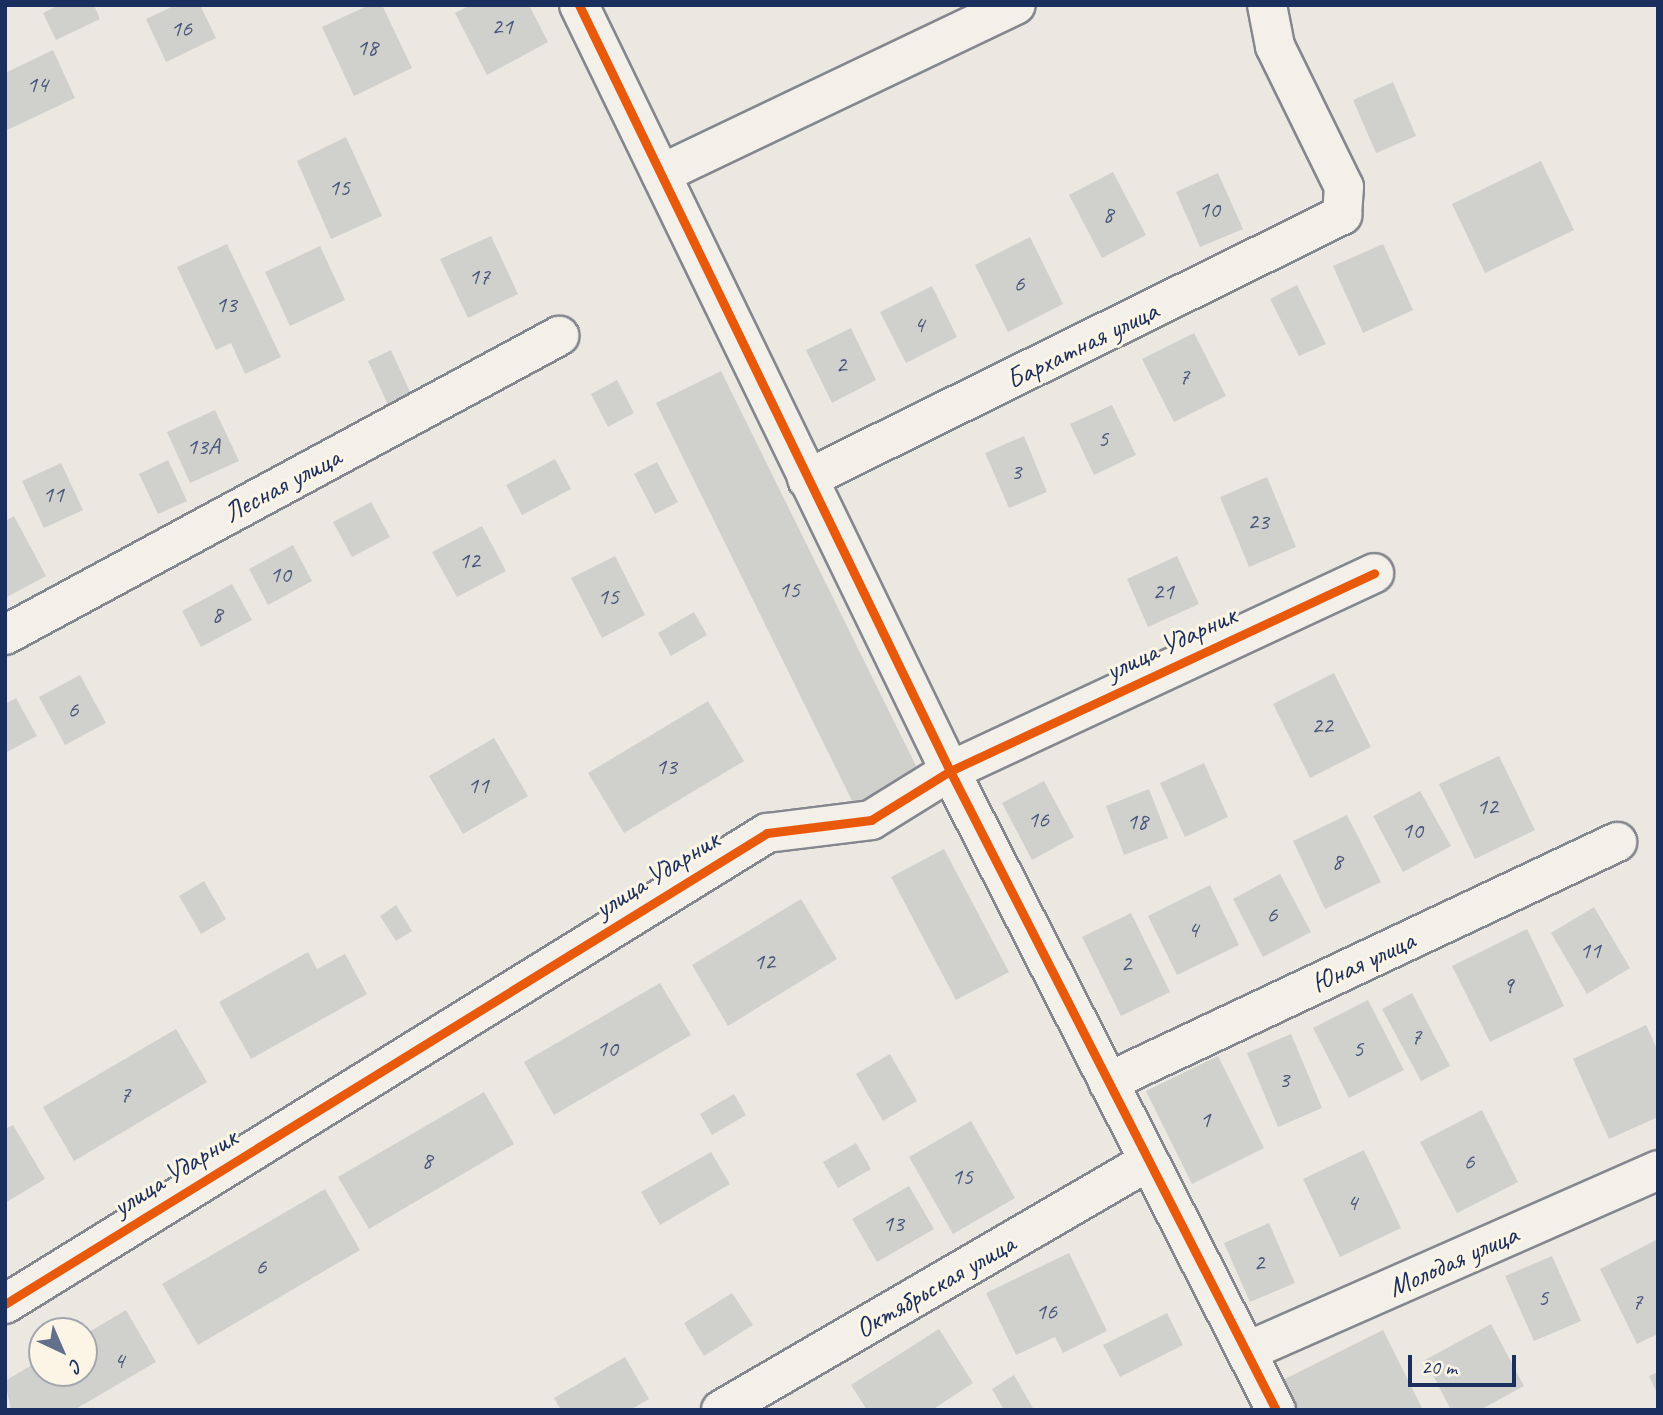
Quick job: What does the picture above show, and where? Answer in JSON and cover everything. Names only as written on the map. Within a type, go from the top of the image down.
[{"type":"street","points":[[579,5],[950,771],[1276,1410]]},
{"type":"street","points":[[661,174],[1016,5]]},
{"type":"street","name":"Бархатная улица","points":[[807,479],[1332,224],[1347,201],[1275,46],[1267,5]]},
{"type":"street","name":"Лесная улица","points":[[5,635],[559,336]]},
{"type":"street","name":"улица Ударник","points":[[5,1304],[767,833],[871,820],[950,771],[1374,573]]},
{"type":"street","name":"Юная улица","points":[[1108,1082],[1617,842]]},
{"type":"street","name":"Октябрьская улица","points":[[721,1410],[1149,1161]]},
{"type":"street","name":"Молодая улица","points":[[1248,1351],[1658,1170]]},
{"type":"building","points":[[59,5],[94,5],[100,19],[56,40],[43,13]]},
{"type":"building","points":[[176,5],[200,5],[216,38],[166,62],[146,19]]},
{"type":"building","points":[[369,5],[382,5],[412,68],[354,96],[322,27]]},
{"type":"building","points":[[470,5],[529,5],[548,42],[487,75],[455,13]]},
{"type":"building","points":[[53,50],[75,98],[5,131],[5,73]]},
{"type":"building","points":[[1393,82],[1416,136],[1376,153],[1353,100]]},
{"type":"building","points":[[346,137],[382,216],[331,239],[297,161]]},
{"type":"building","points":[[1541,161],[1574,230],[1485,273],[1452,204]]},
{"type":"building","points":[[1113,172],[1146,235],[1102,258],[1069,195]]},
{"type":"building","points":[[1218,173],[1243,229],[1200,247],[1176,192]]},
{"type":"building","points":[[491,236],[518,294],[468,318],[440,259]]},
{"type":"building","points":[[1030,237],[1063,304],[1008,332],[975,265]]},
{"type":"building","points":[[227,244],[281,357],[245,374],[231,343],[216,350],[177,267]]},
{"type":"building","points":[[1383,244],[1413,310],[1363,333],[1333,266]]},
{"type":"building","points":[[320,246],[345,300],[290,326],[265,272]]},
{"type":"building","points":[[1297,285],[1326,344],[1299,356],[1270,299]]},
{"type":"building","points":[[932,286],[957,337],[906,363],[880,312]]},
{"type":"building","points":[[851,328],[876,380],[832,403],[806,350]]},
{"type":"building","points":[[1194,333],[1226,396],[1174,422],[1142,359]]},
{"type":"building","points":[[391,350],[411,394],[388,405],[368,361]]},
{"type":"building","points":[[721,371],[922,778],[857,811],[656,403]]},
{"type":"building","points":[[617,380],[634,413],[608,427],[591,394]]},
{"type":"building","points":[[1112,405],[1136,455],[1094,475],[1070,424]]},
{"type":"building","points":[[215,410],[239,461],[190,483],[167,432]]},
{"type":"building","points":[[1024,436],[1047,492],[1009,508],[985,453]]},
{"type":"building","points":[[555,459],[571,489],[522,515],[506,485]]},
{"type":"building","points":[[168,460],[187,501],[158,514],[139,474]]},
{"type":"building","points":[[657,462],[678,502],[655,514],[634,474]]},
{"type":"building","points":[[61,463],[83,510],[44,528],[22,481]]},
{"type":"building","points":[[1267,477],[1296,547],[1249,567],[1220,497]]},
{"type":"building","points":[[371,502],[390,537],[352,557],[333,522]]},
{"type":"building","points":[[14,516],[46,576],[5,598],[5,521]]},
{"type":"building","points":[[482,526],[506,571],[457,597],[432,552]]},
{"type":"building","points":[[293,545],[312,581],[268,605],[249,569]]},
{"type":"building","points":[[615,556],[645,615],[602,638],[571,578]]},
{"type":"building","points":[[1177,556],[1199,604],[1148,627],[1127,579]]},
{"type":"building","points":[[232,584],[252,620],[201,647],[182,611]]},
{"type":"building","points":[[694,612],[707,635],[671,656],[658,633]]},
{"type":"building","points":[[1334,673],[1371,747],[1310,778],[1273,704]]},
{"type":"building","points":[[80,675],[106,723],[65,745],[39,697]]},
{"type":"building","points":[[16,698],[37,736],[5,753],[5,704]]},
{"type":"building","points":[[708,701],[744,761],[624,833],[588,773]]},
{"type":"building","points":[[494,738],[528,796],[463,834],[429,776]]},
{"type":"building","points":[[1499,756],[1535,830],[1475,859],[1439,784]]},
{"type":"building","points":[[1204,763],[1228,817],[1185,837],[1160,783]]},
{"type":"building","points":[[1044,781],[1074,837],[1032,860],[1002,803]]},
{"type":"building","points":[[1149,789],[1168,838],[1124,855],[1106,806]]},
{"type":"building","points":[[1420,791],[1451,846],[1403,872],[1373,816]]},
{"type":"building","points":[[1347,815],[1381,882],[1325,909],[1293,841]]},
{"type":"building","points":[[944,849],[1009,972],[956,1000],[891,877]]},
{"type":"building","points":[[1280,874],[1311,932],[1263,957],[1233,899]]},
{"type":"building","points":[[204,881],[226,919],[201,934],[179,896]]},
{"type":"building","points":[[1210,885],[1239,945],[1177,975],[1148,916]]},
{"type":"building","points":[[801,899],[837,959],[728,1026],[692,965]]},
{"type":"building","points":[[396,905],[412,931],[396,941],[380,916]]},
{"type":"building","points":[[1594,907],[1630,968],[1587,994],[1551,933]]},
{"type":"building","points":[[1131,913],[1170,992],[1121,1016],[1082,937]]},
{"type":"building","points":[[1527,929],[1564,1006],[1490,1042],[1452,966]]},
{"type":"building","points":[[308,952],[317,969],[345,954],[367,994],[251,1059],[219,1002]]},
{"type":"building","points":[[660,983],[691,1035],[554,1115],[524,1062]]},
{"type":"building","points":[[1412,993],[1450,1066],[1421,1081],[1382,1009]]},
{"type":"building","points":[[1368,1000],[1404,1070],[1349,1098],[1313,1028]]},
{"type":"building","points":[[1646,1025],[1658,1051],[1658,1117],[1609,1139],[1573,1059]]},
{"type":"building","points":[[176,1029],[207,1082],[74,1161],[43,1107]]},
{"type":"building","points":[[1291,1034],[1322,1108],[1278,1127],[1247,1053]]},
{"type":"building","points":[[890,1054],[917,1101],[883,1121],[856,1074]]},
{"type":"building","points":[[1218,1056],[1264,1148],[1192,1184],[1146,1091]]},
{"type":"building","points":[[484,1092],[514,1144],[369,1229],[338,1177]]},
{"type":"building","points":[[734,1094],[746,1115],[712,1135],[700,1114]]},
{"type":"building","points":[[1482,1110],[1518,1182],[1457,1213],[1420,1142]]},
{"type":"building","points":[[971,1121],[1015,1198],[953,1234],[909,1157]]},
{"type":"building","points":[[13,1125],[45,1179],[5,1203],[5,1129]]},
{"type":"building","points":[[856,1143],[871,1169],[838,1188],[823,1162]]},
{"type":"building","points":[[1364,1150],[1401,1228],[1340,1257],[1303,1179]]},
{"type":"building","points":[[711,1152],[730,1184],[660,1225],[641,1192]]},
{"type":"building","points":[[909,1186],[934,1229],[877,1262],[852,1219]]},
{"type":"building","points":[[325,1189],[360,1250],[198,1345],[162,1284]]},
{"type":"building","points":[[1269,1223],[1295,1283],[1250,1302],[1224,1243]]},
{"type":"building","points":[[1658,1239],[1658,1334],[1637,1344],[1600,1269]]},
{"type":"building","points":[[1069,1253],[1107,1331],[1063,1353],[1055,1337],[1016,1355],[986,1293]]},
{"type":"building","points":[[1552,1256],[1581,1321],[1534,1341],[1505,1276]]},
{"type":"building","points":[[732,1293],[753,1325],[704,1356],[684,1323]]},
{"type":"building","points":[[126,1310],[156,1362],[74,1410],[11,1410],[5,1381],[28,1367],[28,1387],[98,1387],[98,1327]]},
{"type":"building","points":[[1167,1313],[1183,1345],[1120,1377],[1103,1345]]},
{"type":"building","points":[[1491,1324],[1524,1386],[1480,1410],[1451,1410],[1425,1360]]},
{"type":"building","points":[[939,1329],[973,1383],[932,1410],[867,1410],[851,1385]]},
{"type":"building","points":[[1383,1330],[1423,1410],[1298,1410],[1283,1380]]},
{"type":"building","points":[[625,1357],[649,1399],[630,1410],[561,1410],[554,1398]]},
{"type":"building","points":[[1658,1372],[1658,1395],[1649,1376]]},
{"type":"building","points":[[1014,1375],[1034,1410],[1004,1410],[992,1389]]},
{"type":"cycle path","points":[[579,5],[950,771],[1276,1410]]},
{"type":"cycle path","points":[[5,1304],[767,833],[871,820],[950,771],[1374,573]]}]
